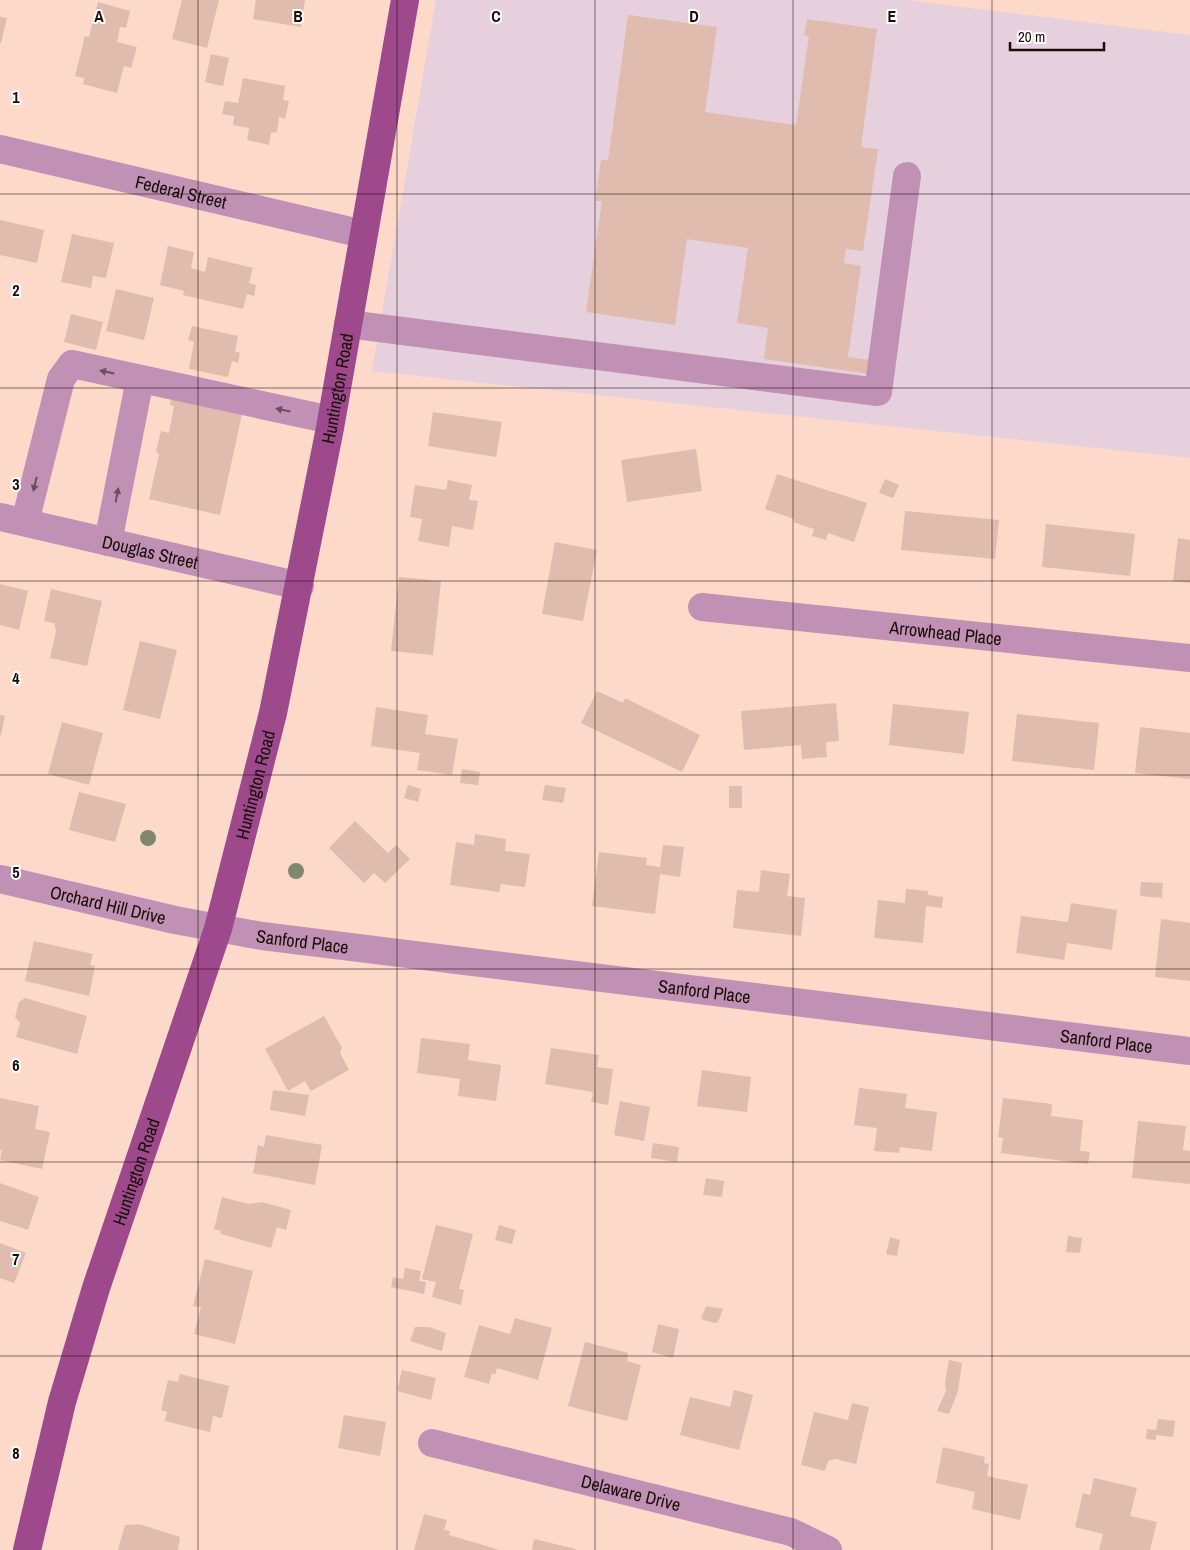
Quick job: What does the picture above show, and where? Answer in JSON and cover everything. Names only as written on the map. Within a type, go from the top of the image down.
[{"type":"main road","name":"Huntington Road","points":[[27,1550],[62,1402],[96,1288],[218,929],[273,713],[300,586],[331,420],[405,0]]},
{"type":"street","name":"Federal Street","points":[[0,149],[363,234]]},
{"type":"street","points":[[348,324],[878,392],[907,176]]},
{"type":"street","points":[[12,520],[61,379],[72,364],[331,420]]},
{"type":"street","points":[[108,542],[140,379]]},
{"type":"street","name":"Douglas Street","points":[[12,520],[300,586]]},
{"type":"street","name":"Arrowhead Place","points":[[702,607],[1190,658]]},
{"type":"street","name":"Orchard Hill Drive","points":[[0,879],[218,929]]},
{"type":"street","name":"Sanford Place","points":[[218,929],[1190,1051]]},
{"type":"street","name":"Delaware Drive","points":[[432,1443],[791,1532],[828,1550]]},
{"type":"shaded area","points":[[436,0],[907,0],[1190,35],[1190,458],[372,371]]},
{"type":"building","points":[[182,0],[219,0],[207,48],[172,39]]},
{"type":"building","points":[[256,0],[305,0],[301,27],[253,19]]},
{"type":"building","points":[[98,2],[130,11],[126,28],[120,27],[117,42],[137,47],[131,68],[124,66],[117,93],[83,84],[84,78],[75,76],[85,36],[89,37]]},
{"type":"building","points":[[628,15],[717,27],[705,112],[796,125],[809,36],[804,35],[807,19],[877,29],[861,147],[878,149],[863,251],[846,249],[844,263],[861,266],[848,357],[871,360],[869,374],[764,359],[768,328],[737,323],[748,248],[687,239],[675,325],[586,312],[602,201],[595,201],[601,160],[608,160]]},
{"type":"building","points":[[0,17],[7,18],[1,43],[0,43]]},
{"type":"building","points":[[211,54],[229,58],[223,86],[205,82]]},
{"type":"building","points":[[243,78],[285,86],[283,100],[289,101],[285,119],[279,117],[277,132],[271,133],[269,145],[247,140],[249,128],[233,125],[234,116],[222,114],[225,101],[238,103]]},
{"type":"building","points":[[0,220],[44,230],[37,263],[0,255]]},
{"type":"building","points":[[72,234],[114,243],[106,278],[93,276],[91,288],[61,282]]},
{"type":"building","points":[[168,246],[194,252],[191,268],[205,272],[208,257],[253,268],[249,283],[256,285],[254,296],[247,294],[243,309],[183,295],[184,291],[160,285]]},
{"type":"building","points":[[116,289],[154,298],[144,340],[106,331]]},
{"type":"building","points":[[71,314],[103,322],[96,350],[64,342]]},
{"type":"building","points":[[192,326],[238,336],[235,351],[240,353],[238,363],[232,361],[228,377],[189,369],[194,342],[188,340]]},
{"type":"building","points":[[171,399],[243,410],[220,515],[149,499],[159,455],[156,451],[161,431],[169,433],[174,406],[170,405]]},
{"type":"building","points":[[433,412],[502,422],[496,457],[428,446]]},
{"type":"building","points":[[696,449],[702,491],[627,502],[621,460]]},
{"type":"building","points":[[777,474],[867,503],[854,542],[828,533],[826,540],[812,536],[814,529],[793,522],[794,519],[765,509]]},
{"type":"building","points":[[885,479],[899,485],[893,498],[879,493]]},
{"type":"building","points":[[448,480],[472,485],[469,500],[478,501],[473,530],[452,526],[449,547],[418,541],[422,519],[410,517],[415,485],[446,490]]},
{"type":"building","points":[[905,511],[999,520],[995,559],[901,550]]},
{"type":"building","points":[[1046,524],[1135,534],[1130,576],[1042,567]]},
{"type":"building","points":[[1178,538],[1190,540],[1190,583],[1173,581]]},
{"type":"building","points":[[555,542],[597,550],[583,621],[542,614]]},
{"type":"building","points":[[399,577],[441,581],[433,655],[391,651]]},
{"type":"building","points":[[0,584],[28,591],[19,630],[0,625]]},
{"type":"building","points":[[51,589],[102,601],[87,666],[50,658],[56,631],[54,623],[44,621]]},
{"type":"building","points":[[140,641],[177,650],[160,719],[123,710]]},
{"type":"building","points":[[597,691],[623,703],[625,698],[700,735],[682,772],[581,723]]},
{"type":"building","points":[[836,703],[839,741],[826,742],[827,757],[802,759],[801,745],[744,750],[741,711]]},
{"type":"building","points":[[893,704],[969,712],[964,754],[889,745]]},
{"type":"building","points":[[376,707],[428,715],[425,734],[458,739],[452,775],[417,770],[420,753],[371,746]]},
{"type":"building","points":[[1017,714],[1099,723],[1094,770],[1012,761]]},
{"type":"building","points":[[0,715],[5,716],[1,735],[0,735]]},
{"type":"building","points":[[62,722],[103,733],[89,785],[48,774]]},
{"type":"building","points":[[1140,727],[1190,733],[1190,779],[1135,773]]},
{"type":"building","points":[[462,769],[480,772],[478,785],[460,783]]},
{"type":"building","points":[[408,785],[421,789],[418,802],[404,798]]},
{"type":"building","points":[[545,785],[566,788],[563,803],[542,800]]},
{"type":"building","points":[[729,786],[742,786],[742,808],[729,808]]},
{"type":"building","points":[[79,792],[126,804],[115,842],[69,830]]},
{"type":"building","points":[[355,821],[388,853],[396,845],[410,859],[385,883],[374,873],[364,883],[329,848]]},
{"type":"building","points":[[475,834],[506,839],[505,851],[530,854],[525,887],[501,884],[499,892],[450,885],[456,842],[474,845]]},
{"type":"building","points":[[663,845],[684,847],[680,877],[660,874],[655,914],[592,906],[599,852],[647,858],[646,865],[660,867]]},
{"type":"building","points":[[761,870],[790,874],[787,896],[805,898],[801,936],[733,928],[737,890],[759,892]]},
{"type":"building","points":[[1141,882],[1163,883],[1162,898],[1140,896]]},
{"type":"building","points":[[906,889],[928,891],[928,895],[943,897],[942,908],[926,906],[923,943],[874,938],[878,900],[905,903]]},
{"type":"building","points":[[1071,903],[1117,910],[1112,950],[1067,943],[1064,960],[1016,953],[1021,916],[1068,922]]},
{"type":"building","points":[[1161,919],[1190,923],[1190,981],[1155,977]]},
{"type":"building","points":[[34,941],[93,954],[90,965],[95,966],[89,996],[25,981]]},
{"type":"building","points":[[25,998],[87,1016],[77,1054],[16,1037],[20,1023],[15,1017],[19,1002]]},
{"type":"building","points":[[324,1016],[342,1048],[340,1053],[349,1070],[311,1091],[305,1081],[288,1091],[265,1049]]},
{"type":"building","points":[[421,1038],[470,1044],[468,1060],[501,1065],[496,1101],[458,1096],[460,1079],[417,1073]]},
{"type":"building","points":[[551,1048],[599,1055],[597,1067],[613,1069],[608,1105],[591,1102],[593,1092],[545,1084]]},
{"type":"building","points":[[702,1070],[751,1077],[747,1112],[697,1106]]},
{"type":"building","points":[[859,1088],[907,1094],[905,1108],[937,1112],[932,1151],[900,1147],[899,1153],[874,1151],[877,1128],[854,1125]]},
{"type":"building","points":[[273,1090],[309,1095],[305,1116],[270,1110]]},
{"type":"building","points":[[0,1098],[39,1106],[35,1129],[50,1132],[42,1169],[0,1160],[2,1150],[0,1150]]},
{"type":"building","points":[[1003,1098],[1052,1104],[1051,1116],[1083,1120],[1080,1151],[1090,1152],[1088,1164],[1001,1153],[1003,1138],[998,1137]]},
{"type":"building","points":[[620,1101],[650,1107],[644,1141],[614,1135]]},
{"type":"building","points":[[1138,1121],[1186,1126],[1183,1150],[1190,1151],[1190,1184],[1132,1178]]},
{"type":"building","points":[[266,1135],[322,1145],[315,1185],[253,1173],[258,1145],[264,1147]]},
{"type":"building","points":[[653,1143],[679,1147],[677,1162],[651,1158]]},
{"type":"building","points":[[706,1178],[724,1181],[722,1197],[703,1195]]},
{"type":"building","points":[[0,1183],[39,1197],[28,1230],[0,1221]]},
{"type":"building","points":[[222,1197],[249,1204],[262,1202],[291,1210],[286,1230],[277,1227],[271,1248],[221,1234],[221,1231],[214,1229]]},
{"type":"building","points":[[436,1225],[473,1234],[459,1289],[464,1290],[461,1305],[432,1297],[436,1282],[422,1279]]},
{"type":"building","points":[[499,1225],[516,1230],[512,1244],[495,1240]]},
{"type":"building","points":[[1068,1236],[1082,1238],[1080,1253],[1066,1252]]},
{"type":"building","points":[[890,1237],[900,1240],[897,1256],[886,1254]]},
{"type":"building","points":[[0,1243],[26,1253],[14,1283],[0,1278]]},
{"type":"building","points":[[205,1259],[253,1271],[235,1344],[194,1334],[201,1307],[193,1306]]},
{"type":"building","points":[[405,1268],[421,1271],[419,1281],[426,1282],[424,1294],[391,1287],[393,1277],[403,1279]]},
{"type":"building","points":[[706,1306],[723,1309],[718,1322],[714,1323],[701,1319]]},
{"type":"building","points":[[515,1318],[552,1328],[538,1380],[497,1368],[495,1375],[492,1373],[489,1384],[464,1377],[479,1325],[510,1334]]},
{"type":"building","points":[[658,1324],[679,1329],[673,1358],[652,1352]]},
{"type":"building","points":[[415,1327],[429,1327],[446,1333],[442,1351],[410,1341]]},
{"type":"building","points":[[585,1342],[628,1353],[627,1361],[641,1365],[627,1421],[568,1406]]},
{"type":"building","points":[[949,1360],[962,1363],[958,1391],[949,1414],[937,1411],[946,1391],[945,1382]]},
{"type":"building","points":[[402,1370],[436,1378],[431,1400],[397,1391]]},
{"type":"building","points":[[180,1374],[229,1386],[222,1418],[213,1416],[210,1432],[165,1421],[167,1412],[161,1410],[168,1380],[178,1382]]},
{"type":"building","points":[[734,1390],[753,1395],[739,1450],[680,1435],[690,1397],[730,1407]]},
{"type":"building","points":[[852,1403],[869,1407],[856,1464],[835,1459],[828,1461],[825,1471],[801,1465],[814,1412],[848,1420]]},
{"type":"building","points":[[344,1415],[386,1422],[380,1456],[338,1448]]},
{"type":"building","points":[[1158,1419],[1175,1421],[1173,1437],[1156,1435],[1156,1440],[1146,1439],[1147,1429],[1156,1430]]},
{"type":"building","points":[[943,1447],[985,1457],[984,1463],[989,1464],[987,1476],[1028,1485],[1020,1520],[972,1509],[975,1492],[936,1483]]},
{"type":"building","points":[[1094,1478],[1137,1488],[1130,1516],[1157,1522],[1150,1550],[1099,1550],[1103,1534],[1075,1527],[1083,1493],[1090,1495]]},
{"type":"building","points":[[424,1514],[447,1520],[444,1530],[450,1531],[449,1535],[500,1550],[414,1550]]},
{"type":"building","points":[[139,1524],[180,1537],[178,1550],[118,1550],[125,1525]]},
{"type":"building","points":[[534,1539],[576,1549],[576,1550],[532,1550]]}]
